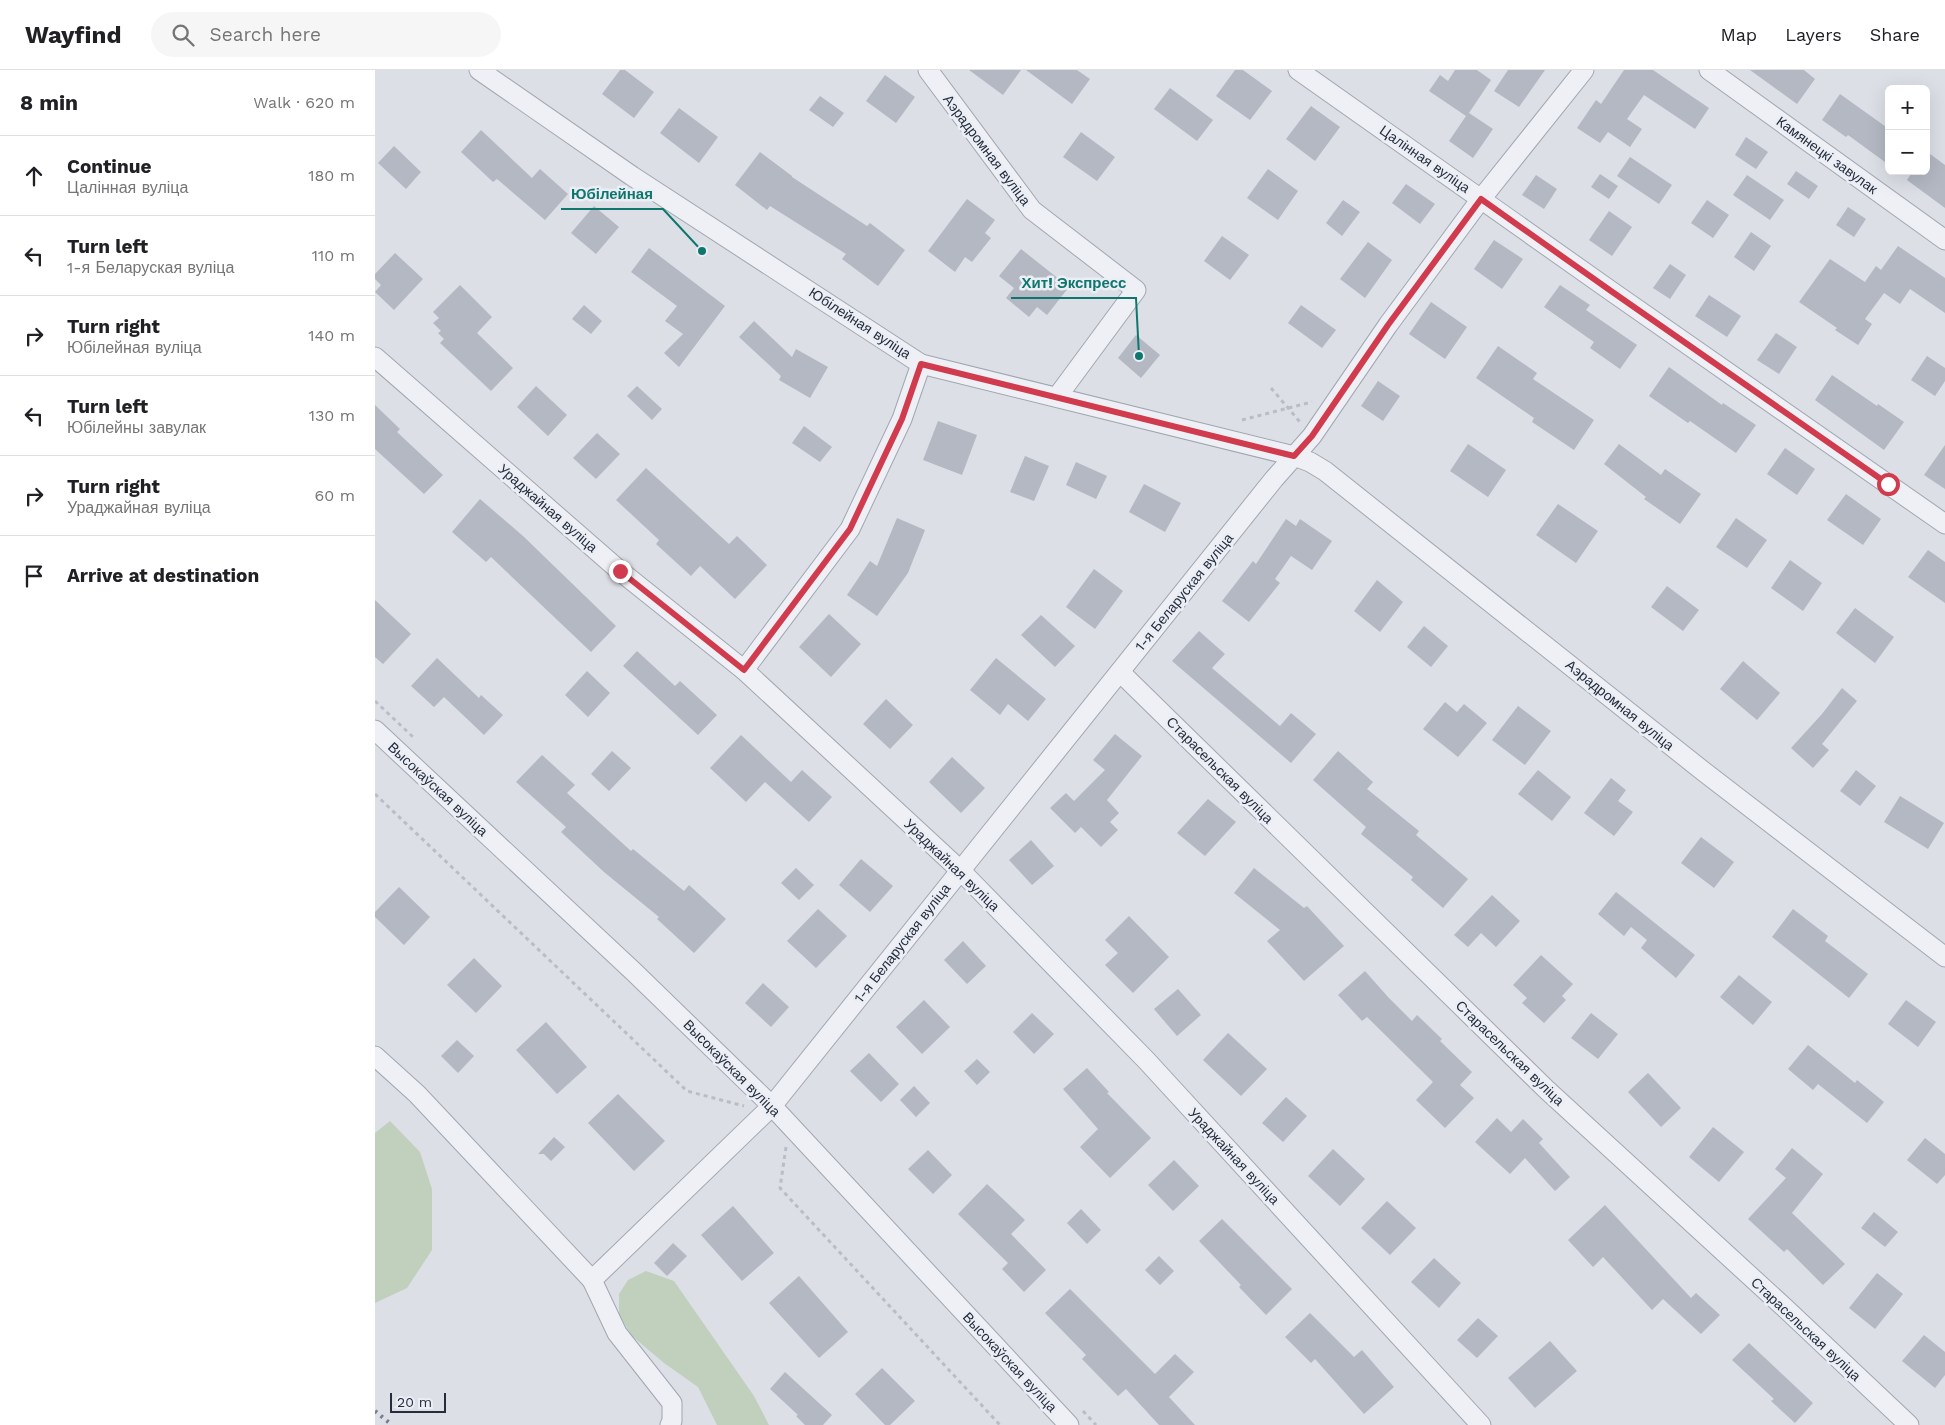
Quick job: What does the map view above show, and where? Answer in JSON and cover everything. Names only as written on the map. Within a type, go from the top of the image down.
[{"type":"street","name":"Юбілейная вуліца","points":[[479,70],[632,176],[921,364],[1294,456]]},
{"type":"street","name":"Аэрадромная вуліца","points":[[928,70],[1032,210],[1136,290],[1057,397]]},
{"type":"street","name":"Цалінная вуліца","points":[[1298,70],[1945,524]]},
{"type":"street","name":"1-я Беларуская вуліца","points":[[592,1280],[772,1106],[960,870],[1312,436],[1338,396],[1481,199],[1584,70]]},
{"type":"street","name":"Камянецкі завулак","points":[[1709,70],[1945,240]]},
{"type":"street","name":"Ураджайная вуліца","points":[[375,356],[620,571],[744,670],[960,870],[1145,1060],[1481,1425]]},
{"type":"street","points":[[744,670],[850,529],[902,419],[921,364]]},
{"type":"street","name":"Аэрадромная вуліца","points":[[1294,456],[1310,462],[1341,482],[1703,771],[1945,957]]},
{"type":"street","name":"Старасельская вуліца","points":[[1120,672],[1547,1090],[1785,1308],[1909,1425]]},
{"type":"street","name":"Высокаўская вуліца","points":[[375,730],[635,972],[772,1106],[1069,1425]]},
{"type":"street","points":[[375,1056],[417,1094],[592,1280],[617,1333],[672,1402],[672,1421],[670,1425]]},
{"type":"path","points":[[1271,388],[1312,436]]},
{"type":"path","points":[[1242,420],[1338,396]]},
{"type":"path","points":[[375,794],[687,1092],[749,1108],[772,1106]]},
{"type":"green space","points":[[390,1121],[420,1152],[432,1189],[432,1250],[407,1288],[375,1303],[375,1133]]},
{"type":"green space","points":[[646,1271],[674,1281],[754,1396],[769,1425],[717,1425],[698,1387],[664,1363],[632,1336],[619,1315],[619,1294],[628,1280]]},
{"type":"building","points":[[620,70],[625,70],[654,92],[634,118],[602,94]]},
{"type":"building","points":[[969,70],[1021,70],[1003,95]]},
{"type":"building","points":[[1026,70],[1077,70],[1090,79],[1072,104]]},
{"type":"building","points":[[1235,70],[1243,70],[1272,91],[1250,120],[1216,96]]},
{"type":"building","points":[[1455,70],[1477,70],[1491,80],[1469,113],[1493,129],[1473,158],[1449,141],[1466,116],[1429,91],[1440,75],[1448,81]]},
{"type":"building","points":[[1508,70],[1545,70],[1519,107],[1494,91]]},
{"type":"building","points":[[1624,70],[1653,70],[1709,108],[1695,129],[1644,95],[1627,119],[1642,129],[1630,147],[1608,132],[1600,143],[1577,128],[1596,100],[1601,104]]},
{"type":"building","points":[[1750,70],[1804,70],[1815,79],[1797,104]]},
{"type":"building","points":[[885,75],[915,97],[896,123],[866,101]]},
{"type":"building","points":[[1170,88],[1213,120],[1197,141],[1154,109]]},
{"type":"building","points":[[1840,94],[1885,126],[1885,162],[1848,135],[1846,137],[1822,120]]},
{"type":"building","points":[[820,96],[844,113],[833,127],[809,110]]},
{"type":"building","points":[[1311,106],[1340,127],[1315,161],[1286,139]]},
{"type":"building","points":[[679,108],[718,137],[699,163],[660,133]]},
{"type":"building","points":[[481,130],[532,178],[540,169],[568,194],[545,220],[497,179],[493,182],[461,152]]},
{"type":"building","points":[[1081,132],[1115,157],[1097,181],[1063,157]]},
{"type":"building","points":[[1746,137],[1768,152],[1756,169],[1735,155]]},
{"type":"building","points":[[394,146],[421,172],[406,189],[378,163]]},
{"type":"building","points":[[760,152],[792,177],[867,226],[870,223],[905,250],[878,286],[842,259],[846,254],[770,206],[767,210],[735,185]]},
{"type":"building","points":[[1930,154],[1945,165],[1945,208],[1907,180],[1910,175],[1930,175]]},
{"type":"building","points":[[1630,157],[1672,185],[1659,204],[1617,176]]},
{"type":"building","points":[[1268,169],[1298,191],[1278,220],[1247,198]]},
{"type":"building","points":[[1796,171],[1818,186],[1809,199],[1787,184]]},
{"type":"building","points":[[1600,174],[1618,186],[1609,199],[1591,187]]},
{"type":"building","points":[[1536,175],[1557,189],[1544,209],[1522,195]]},
{"type":"building","points":[[1747,175],[1784,200],[1770,220],[1733,195]]},
{"type":"building","points":[[1406,184],[1435,204],[1420,224],[1392,203]]},
{"type":"building","points":[[967,199],[995,220],[985,233],[991,238],[972,262],[965,257],[955,272],[928,251]]},
{"type":"building","points":[[1343,200],[1360,212],[1342,236],[1326,223]]},
{"type":"building","points":[[1707,200],[1729,215],[1713,238],[1691,223]]},
{"type":"building","points":[[594,206],[619,227],[596,254],[571,233]]},
{"type":"building","points":[[1848,207],[1866,219],[1854,237],[1836,225]]},
{"type":"building","points":[[1609,211],[1632,227],[1612,256],[1589,240]]},
{"type":"building","points":[[1751,232],[1771,246],[1754,271],[1734,257]]},
{"type":"building","points":[[1222,236],[1249,255],[1230,280],[1204,261]]},
{"type":"building","points":[[1494,240],[1523,259],[1502,289],[1474,269]]},
{"type":"building","points":[[1368,242],[1392,260],[1365,298],[1340,279]]},
{"type":"building","points":[[1898,246],[1945,278],[1945,313],[1910,289],[1900,304],[1884,293],[1865,319],[1872,324],[1858,345],[1799,302],[1830,259],[1865,282],[1876,266],[1881,270]]},
{"type":"building","points":[[649,248],[725,306],[679,367],[664,353],[683,334],[665,321],[677,306],[631,272]]},
{"type":"building","points":[[1021,249],[1069,287],[1047,315],[1037,307],[1029,317],[1006,298],[1014,288],[999,276]]},
{"type":"building","points":[[395,253],[423,279],[394,310],[375,292],[381,285],[375,279],[375,274]]},
{"type":"building","points":[[1670,264],[1686,275],[1670,299],[1653,288]]},
{"type":"building","points":[[460,285],[492,317],[477,333],[513,368],[491,391],[440,343],[444,339],[438,333],[441,331],[433,323],[439,318],[433,312]]},
{"type":"building","points":[[1560,285],[1590,305],[1586,310],[1637,345],[1620,369],[1590,348],[1594,342],[1544,307]]},
{"type":"building","points":[[1709,295],[1741,316],[1727,337],[1695,316]]},
{"type":"building","points":[[1431,302],[1467,327],[1445,359],[1409,334]]},
{"type":"building","points":[[584,305],[602,321],[591,334],[572,319]]},
{"type":"building","points":[[1301,305],[1336,330],[1322,348],[1288,323]]},
{"type":"building","points":[[754,321],[792,357],[796,349],[828,367],[810,398],[779,380],[781,376],[739,337]]},
{"type":"building","points":[[1776,333],[1797,347],[1779,374],[1757,360]]},
{"type":"building","points":[[1136,335],[1160,355],[1141,378],[1118,358]]},
{"type":"building","points":[[1498,346],[1537,373],[1533,379],[1594,420],[1574,450],[1532,422],[1534,418],[1476,378]]},
{"type":"building","points":[[1927,356],[1945,368],[1945,381],[1935,396],[1911,380]]},
{"type":"building","points":[[1669,367],[1722,405],[1723,403],[1756,425],[1736,453],[1690,421],[1688,423],[1649,396]]},
{"type":"building","points":[[1832,375],[1904,422],[1884,450],[1815,400]]},
{"type":"building","points":[[1378,381],[1400,396],[1383,421],[1361,406]]},
{"type":"building","points":[[536,386],[567,415],[548,436],[517,407]]},
{"type":"building","points":[[637,386],[662,409],[652,420],[627,396]]},
{"type":"building","points":[[375,405],[400,429],[397,432],[443,475],[424,494],[375,449]]},
{"type":"building","points":[[938,421],[977,435],[962,475],[923,460]]},
{"type":"building","points":[[804,426],[832,447],[820,462],[792,443]]},
{"type":"building","points":[[597,433],[620,454],[596,479],[573,458]]},
{"type":"building","points":[[1468,444],[1506,470],[1488,497],[1450,471]]},
{"type":"building","points":[[1619,444],[1661,475],[1665,469],[1701,494],[1680,524],[1644,499],[1646,497],[1604,464]]},
{"type":"building","points":[[1945,445],[1945,489],[1924,475]]},
{"type":"building","points":[[1785,448],[1815,469],[1797,495],[1767,474]]},
{"type":"building","points":[[1025,456],[1049,466],[1034,501],[1010,492]]},
{"type":"building","points":[[1076,462],[1107,476],[1096,499],[1066,485]]},
{"type":"building","points":[[646,468],[729,544],[737,536],[767,565],[735,599],[700,566],[691,576],[656,544],[659,540],[616,500]]},
{"type":"building","points":[[1144,484],[1181,503],[1165,532],[1129,512]]},
{"type":"building","points":[[1846,494],[1881,519],[1863,545],[1827,520]]},
{"type":"building","points":[[480,499],[523,536],[616,626],[591,652],[491,557],[486,562],[452,532]]},
{"type":"building","points":[[1558,504],[1598,531],[1576,563],[1536,535]]},
{"type":"building","points":[[897,518],[925,530],[908,573],[877,616],[847,595],[870,561],[877,566]]},
{"type":"building","points":[[1736,518],[1767,540],[1747,568],[1716,547]]},
{"type":"building","points":[[1286,519],[1296,526],[1300,519],[1332,541],[1312,570],[1291,556],[1275,579],[1280,583],[1249,622],[1222,601],[1253,561],[1256,564]]},
{"type":"building","points":[[1928,550],[1945,562],[1945,603],[1908,577]]},
{"type":"building","points":[[1790,560],[1822,583],[1803,611],[1771,588]]},
{"type":"building","points":[[1094,569],[1123,591],[1095,629],[1066,607]]},
{"type":"building","points":[[1377,580],[1403,602],[1380,632],[1354,611]]},
{"type":"building","points":[[1667,586],[1699,610],[1683,631],[1651,607]]},
{"type":"building","points":[[375,600],[411,634],[383,664],[375,657]]},
{"type":"building","points":[[1855,608],[1894,637],[1875,663],[1836,633]]},
{"type":"building","points":[[829,614],[861,644],[831,677],[799,647]]},
{"type":"building","points":[[1041,615],[1075,646],[1055,667],[1021,635]]},
{"type":"building","points":[[1424,626],[1448,646],[1431,667],[1407,647]]},
{"type":"building","points":[[1199,631],[1225,654],[1212,668],[1280,726],[1291,713],[1316,734],[1291,763],[1172,661]]},
{"type":"building","points":[[637,651],[675,686],[680,681],[717,715],[698,735],[623,666]]},
{"type":"building","points":[[437,658],[479,698],[481,695],[503,715],[484,735],[444,697],[434,707],[411,686]]},
{"type":"building","points":[[996,658],[1046,699],[1028,721],[1008,704],[1000,715],[970,690]]},
{"type":"building","points":[[1743,661],[1780,693],[1757,720],[1720,689]]},
{"type":"building","points":[[587,671],[610,693],[588,717],[565,695]]},
{"type":"building","points":[[1842,688],[1857,701],[1822,744],[1829,750],[1813,768],[1791,748],[1822,714]]},
{"type":"building","points":[[886,699],[913,725],[890,749],[863,724]]},
{"type":"building","points":[[1445,702],[1457,712],[1464,704],[1487,723],[1458,757],[1423,729]]},
{"type":"building","points":[[1518,706],[1551,731],[1525,765],[1492,740]]},
{"type":"building","points":[[1115,734],[1142,756],[1107,800],[1119,813],[1110,822],[1118,830],[1101,847],[1081,827],[1075,833],[1050,808],[1066,793],[1074,801],[1105,770],[1093,760]]},
{"type":"building","points":[[741,735],[791,782],[802,770],[832,797],[809,822],[765,782],[746,802],[710,768]]},
{"type":"building","points":[[612,751],[631,768],[609,791],[591,774]]},
{"type":"building","points":[[1338,751],[1373,782],[1367,789],[1419,831],[1416,835],[1468,879],[1443,908],[1411,880],[1413,877],[1361,834],[1366,827],[1313,780]]},
{"type":"building","points":[[542,755],[575,785],[567,793],[631,851],[633,849],[684,891],[689,885],[726,919],[694,953],[657,919],[659,917],[604,872],[561,832],[566,827],[516,782]]},
{"type":"building","points":[[952,757],[985,788],[961,813],[929,782]]},
{"type":"building","points":[[1538,770],[1571,797],[1552,821],[1518,794]]},
{"type":"building","points":[[1856,770],[1876,786],[1860,806],[1840,791]]},
{"type":"building","points":[[1611,778],[1626,790],[1618,801],[1633,812],[1614,836],[1584,813]]},
{"type":"building","points":[[1900,796],[1944,823],[1928,849],[1884,822]]},
{"type":"building","points":[[1208,799],[1236,822],[1205,856],[1177,833]]},
{"type":"building","points":[[1701,837],[1734,862],[1714,888],[1681,863]]},
{"type":"building","points":[[1031,840],[1054,866],[1032,885],[1009,860]]},
{"type":"building","points":[[861,859],[893,886],[870,912],[839,885]]},
{"type":"building","points":[[796,868],[814,885],[799,900],[781,883]]},
{"type":"building","points":[[1254,868],[1304,908],[1307,906],[1344,946],[1304,981],[1267,941],[1280,930],[1234,893]]},
{"type":"building","points":[[399,887],[430,917],[404,945],[375,917],[375,912]]},
{"type":"building","points":[[1616,892],[1695,955],[1676,978],[1641,948],[1647,940],[1631,927],[1624,936],[1598,914]]},
{"type":"building","points":[[1492,895],[1520,921],[1496,947],[1481,933],[1468,947],[1454,935]]},
{"type":"building","points":[[818,909],[847,936],[816,968],[787,941]]},
{"type":"building","points":[[1793,909],[1828,936],[1825,941],[1868,974],[1849,998],[1772,937]]},
{"type":"building","points":[[1129,916],[1169,957],[1133,993],[1105,965],[1118,953],[1105,940]]},
{"type":"building","points":[[963,941],[986,966],[967,984],[944,960]]},
{"type":"building","points":[[1541,955],[1573,984],[1562,996],[1566,1000],[1544,1023],[1522,1003],[1527,998],[1513,985]]},
{"type":"building","points":[[474,958],[502,986],[476,1013],[447,985]]},
{"type":"building","points":[[1365,971],[1412,1021],[1417,1015],[1442,1039],[1440,1041],[1472,1072],[1460,1085],[1474,1098],[1445,1128],[1416,1100],[1433,1082],[1367,1017],[1362,1021],[1338,995]]},
{"type":"building","points":[[1739,975],[1772,1002],[1753,1025],[1720,997]]},
{"type":"building","points":[[763,983],[789,1007],[771,1027],[745,1003]]},
{"type":"building","points":[[1178,989],[1201,1015],[1177,1036],[1154,1009]]},
{"type":"building","points":[[924,1000],[950,1027],[922,1054],[896,1027]]},
{"type":"building","points":[[1906,1000],[1936,1022],[1918,1047],[1888,1024]]},
{"type":"building","points":[[1032,1013],[1054,1034],[1034,1054],[1013,1032]]},
{"type":"building","points":[[1591,1013],[1618,1034],[1598,1059],[1571,1038]]},
{"type":"building","points":[[546,1022],[587,1067],[557,1094],[516,1050]]},
{"type":"building","points":[[1228,1033],[1267,1069],[1241,1096],[1203,1060]]},
{"type":"building","points":[[457,1040],[474,1056],[458,1073],[441,1056]]},
{"type":"building","points":[[1808,1045],[1855,1083],[1857,1080],[1884,1102],[1867,1123],[1818,1084],[1813,1090],[1788,1069]]},
{"type":"building","points":[[869,1053],[899,1084],[881,1102],[850,1071]]},
{"type":"building","points":[[977,1059],[990,1072],[977,1085],[964,1071]]},
{"type":"building","points":[[1087,1068],[1109,1092],[1107,1093],[1151,1138],[1110,1178],[1080,1147],[1098,1129],[1063,1089]]},
{"type":"building","points":[[1648,1073],[1681,1108],[1661,1127],[1628,1092]]},
{"type":"building","points":[[914,1086],[930,1103],[916,1117],[900,1100]]},
{"type":"building","points":[[618,1094],[665,1141],[634,1171],[588,1123]]},
{"type":"building","points":[[1286,1097],[1307,1116],[1283,1142],[1262,1123]]},
{"type":"building","points":[[1497,1118],[1511,1132],[1523,1119],[1543,1139],[1539,1143],[1570,1177],[1555,1191],[1525,1158],[1510,1174],[1475,1142]]},
{"type":"building","points":[[1713,1127],[1744,1152],[1719,1182],[1689,1157]]},
{"type":"building","points":[[554,1137],[565,1147],[551,1161],[544,1154],[538,1154]]},
{"type":"building","points":[[1925,1138],[1945,1154],[1945,1175],[1937,1184],[1907,1160]]},
{"type":"building","points":[[1792,1148],[1823,1174],[1792,1213],[1845,1264],[1823,1285],[1787,1249],[1784,1252],[1748,1219],[1786,1178],[1775,1169]]},
{"type":"building","points":[[1333,1149],[1365,1179],[1340,1206],[1308,1176]]},
{"type":"building","points":[[928,1150],[952,1175],[933,1194],[908,1169]]},
{"type":"building","points":[[1174,1160],[1199,1186],[1173,1211],[1148,1185]]},
{"type":"building","points":[[987,1184],[1025,1220],[1011,1234],[1046,1270],[1024,1292],[1002,1269],[1008,1263],[958,1214]]},
{"type":"building","points":[[1387,1201],[1416,1228],[1390,1255],[1361,1228]]},
{"type":"building","points":[[1605,1205],[1691,1298],[1696,1293],[1720,1315],[1701,1334],[1663,1299],[1652,1310],[1603,1257],[1593,1267],[1568,1240]]},
{"type":"building","points":[[733,1206],[774,1253],[742,1281],[701,1235]]},
{"type":"building","points":[[1081,1209],[1101,1230],[1087,1244],[1067,1223]]},
{"type":"building","points":[[1874,1212],[1898,1232],[1885,1247],[1861,1228]]},
{"type":"building","points":[[1222,1219],[1292,1289],[1266,1315],[1239,1287],[1241,1285],[1199,1241]]},
{"type":"building","points":[[673,1243],[687,1256],[667,1276],[654,1263]]},
{"type":"building","points":[[1159,1256],[1174,1271],[1160,1285],[1145,1270]]},
{"type":"building","points":[[1434,1258],[1461,1283],[1439,1308],[1411,1282]]},
{"type":"building","points":[[1877,1273],[1903,1294],[1875,1329],[1849,1308]]},
{"type":"building","points":[[799,1276],[848,1332],[819,1358],[769,1303]]},
{"type":"building","points":[[1070,1289],[1155,1374],[1175,1354],[1194,1372],[1169,1397],[1195,1425],[1159,1425],[1126,1389],[1118,1396],[1082,1359],[1086,1355],[1045,1313]]},
{"type":"building","points":[[1310,1313],[1354,1357],[1362,1350],[1394,1387],[1364,1414],[1315,1359],[1311,1363],[1285,1337]]},
{"type":"building","points":[[1478,1318],[1498,1336],[1477,1358],[1457,1340]]},
{"type":"building","points":[[1924,1335],[1945,1352],[1945,1375],[1935,1388],[1902,1361]]},
{"type":"building","points":[[1550,1341],[1577,1371],[1535,1408],[1508,1378]]},
{"type":"building","points":[[1749,1343],[1813,1403],[1795,1423],[1771,1401],[1774,1399],[1732,1360]]},
{"type":"building","points":[[882,1368],[915,1401],[890,1425],[885,1425],[855,1394]]},
{"type":"building","points":[[785,1372],[832,1415],[823,1425],[805,1425],[796,1416],[798,1415],[770,1389]]},
{"type":"railway","points":[[375,1411],[392,1425]]},
{"type":"place","name":"Юбілейная","points":[[702,251]]},
{"type":"place","name":"Хит! Экспресс","points":[[1139,356]]},
{"type":"route","points":[[620,571],[744,670],[850,529],[902,419],[921,364],[1294,456],[1312,436],[1388,325],[1481,199],[1888,484]]}]
